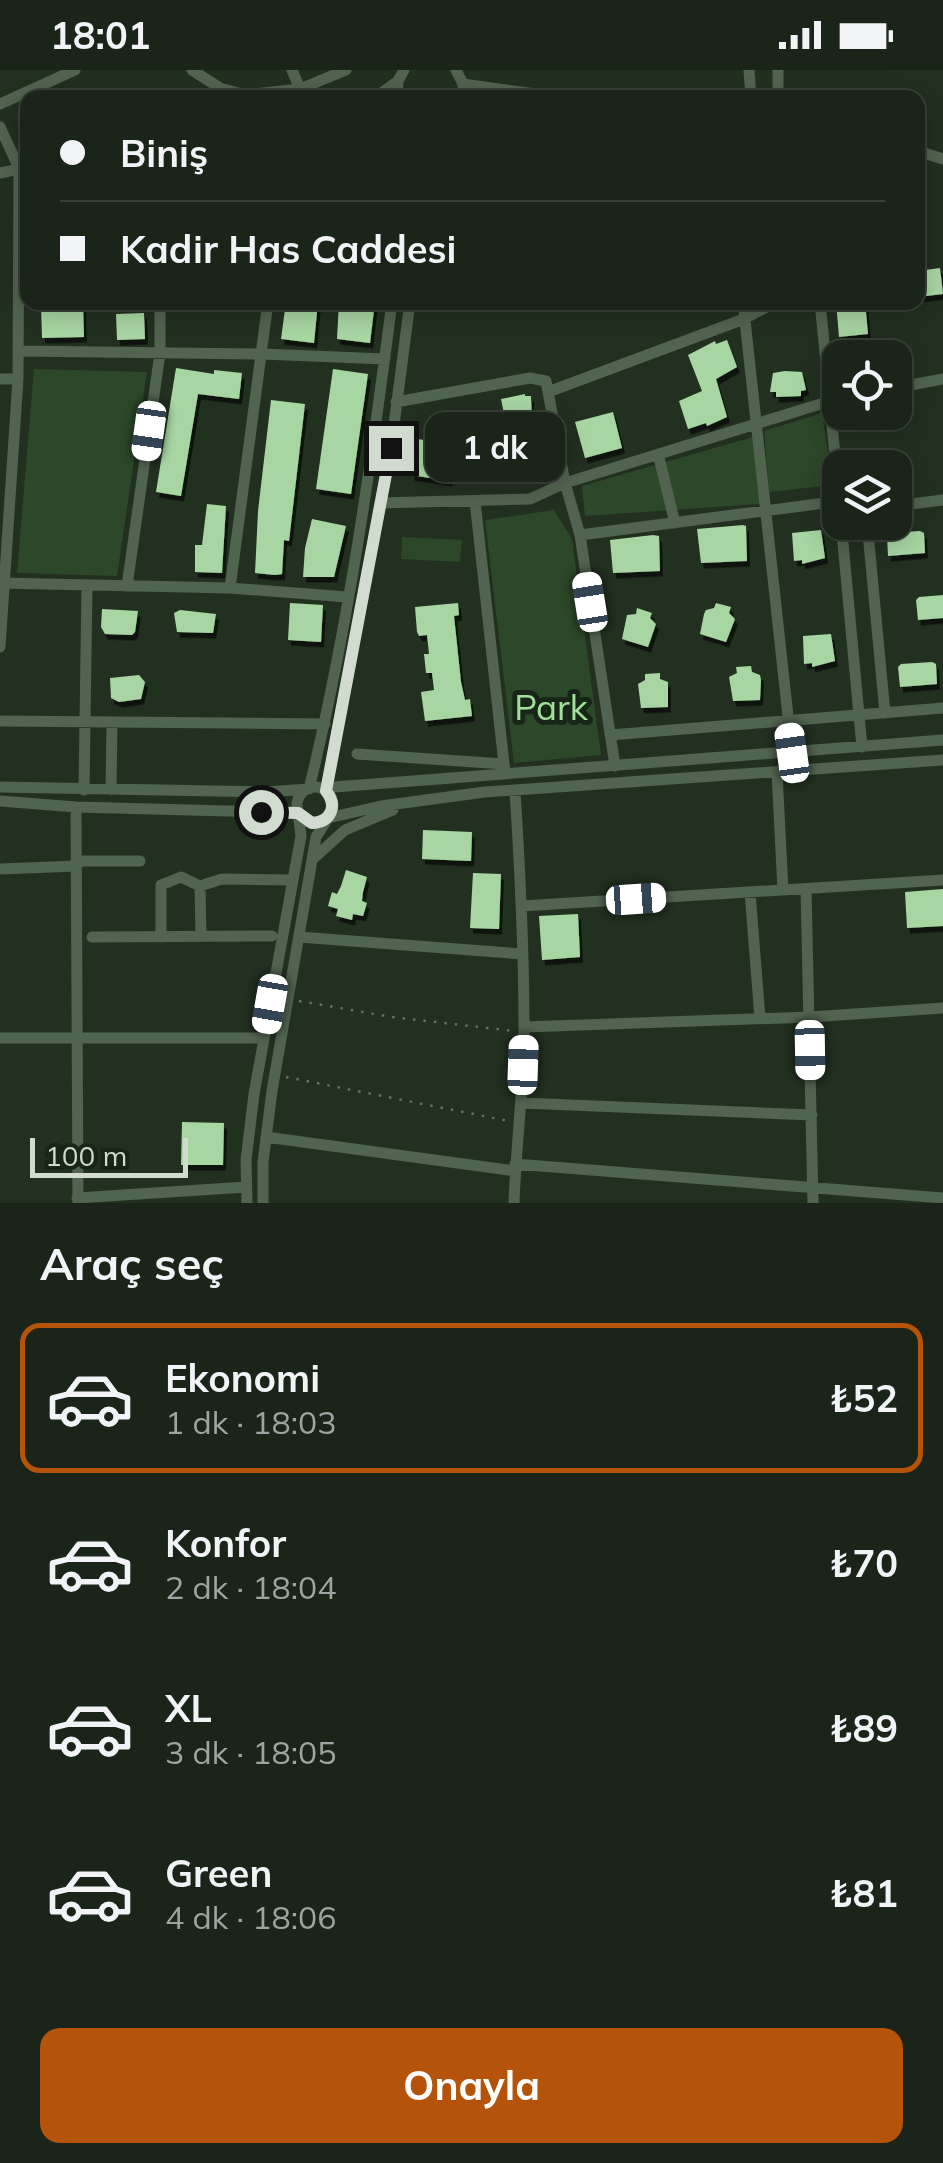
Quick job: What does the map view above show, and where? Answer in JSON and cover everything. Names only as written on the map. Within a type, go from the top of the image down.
[{"type":"street","points":[[31,90],[75,70]]},
{"type":"street","points":[[192,70],[226,90]]},
{"type":"street","points":[[305,90],[346,70]]},
{"type":"street","points":[[462,80],[508,90]]},
{"type":"street","points":[[0,128],[20,162]]},
{"type":"street","points":[[0,647],[18,379],[20,278]]},
{"type":"street","points":[[127,586],[160,353],[160,310]]},
{"type":"street","points":[[230,588],[267,310]]},
{"type":"street","points":[[263,1203],[274,1075],[312,858],[316,837],[333,807],[321,789],[325,724],[375,440],[391,310]]},
{"type":"street","points":[[321,789],[380,503],[409,310]]},
{"type":"street","points":[[743,310],[792,753]]},
{"type":"street","points":[[548,392],[761,310]]},
{"type":"street","points":[[821,310],[826,340]]},
{"type":"street","points":[[18,352],[262,354],[385,360]]},
{"type":"street","points":[[396,402],[530,378],[546,381],[565,483],[580,536],[615,766]]},
{"type":"street","points":[[0,379],[18,379]]},
{"type":"street","points":[[912,385],[943,379]]},
{"type":"street","points":[[380,503],[530,499],[565,483],[822,402]]},
{"type":"street","points":[[658,454],[675,523]]},
{"type":"street","points":[[912,504],[943,500]]},
{"type":"street","points":[[475,501],[504,768]]},
{"type":"street","points":[[580,536],[822,504]]},
{"type":"street","points":[[844,540],[862,747]]},
{"type":"street","points":[[869,540],[886,713]]},
{"type":"street","points":[[3,584],[230,588],[347,597]]},
{"type":"street","points":[[84,790],[87,585]]},
{"type":"street","points":[[610,735],[943,708]]},
{"type":"street","points":[[0,722],[325,724]]},
{"type":"street","points":[[111,790],[112,722]]},
{"type":"street","points":[[0,788],[265,792],[504,768],[615,766],[943,740]]},
{"type":"street","points":[[357,754],[504,768]]},
{"type":"street","points":[[0,801],[298,813],[312,823],[364,808],[515,790],[943,760]]},
{"type":"street","points":[[777,773],[782,890]]},
{"type":"street","points":[[247,1203],[248,1142],[301,836],[300,796],[321,789]]},
{"type":"street","points":[[514,1203],[522,1124],[524,1027],[515,790]]},
{"type":"street","points":[[312,858],[351,826],[422,800]]},
{"type":"street","points":[[76,806],[77,1200],[246,1187]]},
{"type":"street","points":[[0,869],[140,860]]},
{"type":"street","points":[[160,937],[161,885],[181,876],[200,886],[222,878],[292,880]]},
{"type":"street","points":[[522,906],[943,880]]},
{"type":"street","points":[[200,886],[201,936]]},
{"type":"street","points":[[806,888],[813,1203]]},
{"type":"street","points":[[750,892],[760,1018]]},
{"type":"street","points":[[92,937],[272,936]]},
{"type":"street","points":[[299,937],[522,954]]},
{"type":"street","points":[[524,1027],[943,1008]]},
{"type":"street","points":[[0,1038],[264,1038]]},
{"type":"street","points":[[522,1103],[812,1115]]},
{"type":"street","points":[[266,1138],[515,1168],[943,1198]]},
{"type":"path","points":[[288,999],[505,1031],[524,1027]]},
{"type":"path","points":[[274,1075],[522,1124]]},
{"type":"green space","points":[[34,369],[147,372],[117,576],[17,573]]},
{"type":"green space","points":[[822,413],[828,450],[822,450],[822,486],[769,492],[764,431]]},
{"type":"green space","points":[[753,437],[760,504],[585,516],[582,486]]},
{"type":"green space","name":"Park","points":[[554,510],[572,539],[601,755],[514,763],[485,520]]},
{"type":"green space","points":[[402,537],[462,540],[460,562],[401,559]]},
{"type":"building","points":[[940,268],[943,294],[925,296],[925,270]]},
{"type":"building","points":[[41,310],[83,310],[84,337],[42,338]]},
{"type":"building","points":[[285,310],[317,310],[314,343],[281,339]]},
{"type":"building","points":[[339,310],[374,310],[370,343],[337,339]]},
{"type":"building","points":[[837,310],[866,310],[868,334],[839,337]]},
{"type":"building","points":[[144,313],[145,339],[117,340],[116,314]]},
{"type":"building","points":[[727,340],[737,367],[716,379],[727,417],[688,429],[679,401],[702,391],[688,355],[715,341],[716,344]]},
{"type":"building","points":[[176,368],[214,374],[214,370],[242,373],[239,399],[198,394],[181,496],[156,492]]},
{"type":"building","points":[[333,369],[368,374],[351,494],[316,489]]},
{"type":"building","points":[[802,372],[806,390],[801,391],[801,396],[776,397],[776,392],[770,392],[773,373]]},
{"type":"building","points":[[531,396],[532,421],[506,424],[501,399]]},
{"type":"building","points":[[271,400],[305,404],[289,541],[284,540],[282,574],[275,575],[255,573]]},
{"type":"building","points":[[613,412],[622,448],[585,458],[575,422]]},
{"type":"building","points":[[417,439],[455,444],[449,481],[411,475]]},
{"type":"building","points":[[509,449],[510,475],[484,478],[479,453]]},
{"type":"building","points":[[207,504],[226,506],[222,573],[195,572],[195,545],[202,545]]},
{"type":"building","points":[[312,519],[346,526],[334,577],[303,577]]},
{"type":"building","points":[[743,525],[747,561],[701,563],[697,529]]},
{"type":"building","points":[[821,530],[825,558],[802,564],[802,560],[794,561],[792,533]]},
{"type":"building","points":[[912,532],[924,533],[925,553],[888,556],[887,540],[912,540]]},
{"type":"building","points":[[659,536],[660,571],[613,573],[610,540]]},
{"type":"building","points":[[943,595],[943,618],[918,620],[919,597]]},
{"type":"building","points":[[290,603],[323,605],[321,642],[288,640]]},
{"type":"building","points":[[458,603],[459,615],[454,616],[461,682],[465,700],[470,699],[472,716],[425,721],[421,692],[434,690],[432,673],[426,673],[427,635],[419,636],[417,632],[415,607]]},
{"type":"building","points":[[716,603],[731,607],[729,613],[735,619],[726,642],[700,634],[706,610]]},
{"type":"building","points":[[637,608],[652,613],[650,618],[656,624],[648,647],[622,639],[627,615],[636,614]]},
{"type":"building","points":[[102,609],[138,611],[135,632],[105,634],[101,627]]},
{"type":"building","points":[[180,610],[216,614],[213,633],[177,632],[174,613]]},
{"type":"building","points":[[831,634],[835,661],[812,667],[812,663],[804,664],[803,636]]},
{"type":"building","points":[[901,664],[936,664],[937,684],[900,687]]},
{"type":"building","points":[[751,666],[752,672],[760,675],[760,700],[733,701],[729,677],[737,673],[736,667]]},
{"type":"building","points":[[660,673],[660,679],[668,682],[668,707],[641,708],[638,684],[645,680],[645,674]]},
{"type":"building","points":[[139,675],[145,682],[141,699],[119,702],[111,698],[110,678]]},
{"type":"building","points":[[423,830],[472,832],[471,861],[422,859]]},
{"type":"building","points":[[346,870],[367,877],[363,916],[353,914],[352,920],[336,916],[338,909],[328,906]]},
{"type":"building","points":[[473,873],[501,874],[499,929],[470,928]]},
{"type":"building","points":[[943,889],[943,926],[907,928],[905,892]]},
{"type":"building","points":[[578,914],[580,957],[542,960],[539,916]]},
{"type":"building","points":[[182,1122],[224,1123],[223,1165],[181,1165]]},
{"type":"route","points":[[261,812],[298,813],[312,823],[323,821],[331,813],[332,802],[326,791],[391,448]]}]
